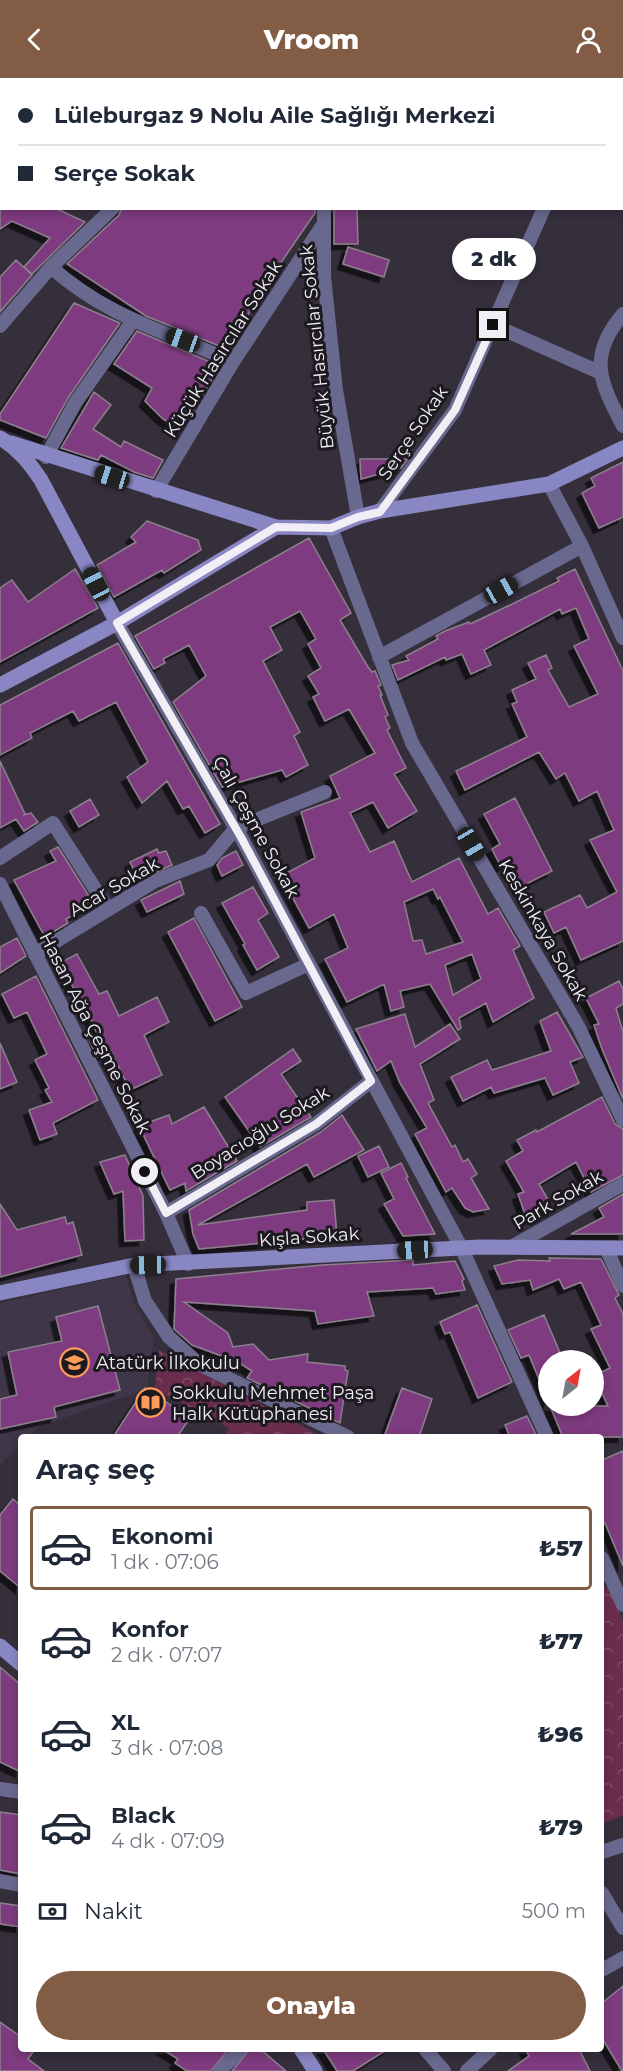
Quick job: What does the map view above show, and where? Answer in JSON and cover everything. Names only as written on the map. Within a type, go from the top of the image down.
[{"type":"main road","points":[[5,441],[46,457],[276,527],[331,528],[358,517],[380,512],[549,484],[623,448]]},
{"type":"main road","name":"Çalı Çeşme Sokak","points":[[5,441],[29,462],[41,480],[117,623]]},
{"type":"main road","points":[[0,685],[117,623],[276,527]]},
{"type":"main road","name":"Kışla Sokak","points":[[0,1293],[134,1265],[188,1264],[461,1247],[623,1248]]},
{"type":"main road","points":[[0,1646],[18,1661]]},
{"type":"main road","points":[[303,2052],[315,2071]]},
{"type":"street","points":[[0,326],[51,267],[111,210]]},
{"type":"street","name":"Büyük Hasırcılar Sokak","points":[[324,210],[322,226],[336,390],[358,517]]},
{"type":"street","name":"Serçe Sokak","points":[[380,512],[455,410],[543,210]]},
{"type":"street","name":"Küçük Hasırcılar Sokak","points":[[156,491],[232,362],[322,226]]},
{"type":"street","points":[[51,267],[75,289],[132,322],[232,362]]},
{"type":"street","points":[[623,314],[608,331],[599,372],[623,426]]},
{"type":"street","points":[[46,457],[75,403],[132,322]]},
{"type":"street","points":[[493,325],[599,372]]},
{"type":"street","points":[[549,484],[582,546],[623,638]]},
{"type":"street","name":"Keskinkaya Sokak","points":[[331,528],[412,743],[578,1026],[623,1120]]},
{"type":"street","points":[[379,657],[582,546]]},
{"type":"street","name":"Çalı Çeşme Sokak","points":[[117,623],[236,828],[461,1247],[546,1434]]},
{"type":"street","points":[[236,828],[325,792]]},
{"type":"street","points":[[0,858],[53,823],[108,909]]},
{"type":"street","name":"Acar Sokak","points":[[35,954],[155,881],[208,860],[236,828]]},
{"type":"street","name":"Hasan Ağa Çeşme Sokak","points":[[0,884],[166,1213],[188,1264]]},
{"type":"street","points":[[201,913],[246,993],[309,964]]},
{"type":"street","name":"Boyacıoğlu Sokak","points":[[166,1213],[316,1124],[371,1081]]},
{"type":"street","name":"Park Sokak","points":[[511,1247],[623,1184]]},
{"type":"street","points":[[606,1248],[623,1286]]},
{"type":"street","points":[[134,1265],[145,1301],[169,1337],[199,1364],[342,1434]]},
{"type":"street","points":[[604,1565],[623,1605]]},
{"type":"street","points":[[0,1789],[18,1792]]},
{"type":"street","points":[[604,1851],[623,1845]]},
{"type":"street","points":[[0,1881],[18,1885]]},
{"type":"street","points":[[604,1896],[623,1928]]},
{"type":"street","points":[[604,1969],[623,1958]]},
{"type":"street","points":[[220,2071],[239,2052]]},
{"type":"street","points":[[428,2052],[444,2071]]},
{"type":"street","points":[[467,2071],[488,2052]]},
{"type":"shaded area","name":"Atatürk İlkokulu","points":[[126,1275],[134,1304],[154,1337],[147,1389],[38,1427],[31,1434],[18,1434],[18,1447],[0,1465],[0,1303]]},
{"type":"green space","points":[[159,1350],[317,1434],[226,1434],[229,1428],[155,1389]]},
{"type":"green space","points":[[604,1586],[609,1589],[623,1621],[623,1815],[604,1823]]},
{"type":"building","points":[[0,210],[59,210],[85,222],[32,274],[24,267],[50,238],[12,221],[0,229]]},
{"type":"building","points":[[121,210],[315,210],[260,293],[229,350],[146,316],[67,264],[119,215]]},
{"type":"building","points":[[334,210],[357,210],[358,244],[334,244]]},
{"type":"building","points":[[348,247],[389,260],[384,277],[343,264]]},
{"type":"building","points":[[16,260],[32,275],[0,312],[0,277]]},
{"type":"building","points":[[74,303],[120,323],[68,398],[46,438],[0,420],[0,414]]},
{"type":"building","points":[[137,331],[220,366],[181,430],[163,419],[145,401],[152,388],[114,364]]},
{"type":"building","points":[[94,392],[111,405],[93,429],[121,447],[124,441],[163,460],[153,478],[134,472],[101,455],[98,460],[61,448]]},
{"type":"building","points":[[360,459],[408,459],[401,468],[361,479]]},
{"type":"building","points":[[623,462],[623,517],[599,528],[582,493],[595,486],[591,478]]},
{"type":"building","points":[[147,521],[198,540],[201,550],[164,573],[162,570],[114,597],[97,565],[136,542],[131,537]]},
{"type":"building","points":[[309,538],[351,613],[340,620],[368,667],[372,672],[375,671],[381,685],[378,686],[390,728],[387,730],[406,768],[394,774],[417,811],[388,828],[373,802],[350,813],[370,852],[394,841],[412,882],[459,858],[488,914],[498,908],[520,946],[513,950],[534,998],[493,1022],[486,1003],[459,1018],[461,1028],[458,1030],[430,984],[400,991],[404,1007],[391,1011],[384,984],[347,1002],[325,959],[348,948],[334,914],[309,928],[281,876],[315,858],[301,812],[340,798],[330,776],[375,753],[349,709],[325,721],[313,697],[319,694],[308,676],[321,668],[308,644],[316,639],[300,611],[270,627],[282,650],[263,661],[300,732],[294,736],[308,765],[286,777],[282,770],[222,787],[173,702],[206,676],[189,645],[163,659],[165,663],[154,669],[135,636]],"holes":[[[433,889],[438,899],[440,897],[463,942],[426,954],[422,940],[413,941],[404,902]],[[472,954],[481,979],[453,995],[445,965]]]},
{"type":"building","points":[[75,569],[98,608],[0,662],[0,588],[12,580],[28,602]]},
{"type":"building","points":[[575,569],[623,671],[623,941],[581,960],[566,927],[554,933],[544,912],[580,895],[587,908],[617,892],[590,840],[614,830],[597,791],[579,801],[565,773],[556,779],[539,752],[465,790],[456,771],[527,737],[512,704],[517,702],[512,690],[536,679],[528,663],[546,655],[552,668],[548,670],[569,707],[598,694],[574,646],[589,639],[576,608],[562,614],[560,609],[484,650],[491,665],[471,674],[462,654],[446,660],[445,657],[398,680],[392,665],[409,660],[406,656],[438,639],[436,636],[445,631],[469,622],[470,624],[508,606],[559,581],[557,578]]},
{"type":"building","points":[[118,643],[220,824],[205,833],[189,806],[183,809],[167,781],[142,803],[127,777],[148,762],[116,702],[79,721],[73,711],[30,733],[32,738],[0,755],[0,705]]},
{"type":"building","points":[[0,761],[25,814],[23,815],[31,813],[38,822],[24,831],[16,819],[0,828]]},
{"type":"building","points":[[515,798],[552,871],[522,886],[509,862],[501,867],[492,849],[500,844],[484,814]]},
{"type":"building","points":[[90,799],[99,815],[79,827],[70,811]]},
{"type":"building","points":[[58,847],[94,904],[66,919],[68,923],[45,937],[14,880],[56,861],[50,851]]},
{"type":"building","points":[[157,849],[159,853],[166,851],[172,865],[139,880],[130,862]]},
{"type":"building","points":[[236,851],[243,865],[222,876],[217,865],[222,858]]},
{"type":"building","points":[[180,881],[184,894],[147,912],[141,900]]},
{"type":"building","points":[[253,887],[268,913],[258,920],[279,957],[257,970],[222,903]]},
{"type":"building","points":[[194,918],[242,1007],[215,1021],[168,932]]},
{"type":"building","points":[[17,938],[26,956],[0,973],[0,947]]},
{"type":"building","points":[[77,954],[99,994],[107,991],[119,1016],[157,997],[169,1022],[144,1035],[162,1075],[130,1090],[111,1051],[97,1057],[90,1042],[99,1038],[77,988],[74,989],[60,963]]},
{"type":"building","points":[[36,976],[98,1100],[53,1123],[57,1134],[40,1140],[29,1110],[52,1102],[45,1090],[49,1088],[35,1060],[47,1054],[27,1012],[14,1018],[2,994]]},
{"type":"building","points":[[619,981],[623,989],[623,1004],[616,1008],[623,1032],[623,1099],[594,1025],[599,1024],[586,998]]},
{"type":"building","points":[[557,1012],[583,1057],[570,1062],[579,1083],[553,1095],[545,1078],[494,1093],[491,1087],[463,1101],[451,1077],[487,1060],[492,1070],[551,1051],[540,1021]]},
{"type":"building","points":[[405,1014],[415,1047],[450,1024],[460,1039],[420,1064],[434,1100],[428,1103],[452,1147],[455,1145],[463,1162],[468,1159],[477,1174],[471,1178],[489,1209],[473,1212],[465,1208],[452,1188],[446,1192],[415,1134],[427,1128],[400,1083],[391,1061],[377,1071],[356,1029]]},
{"type":"building","points":[[0,1043],[17,1082],[0,1089]]},
{"type":"building","points":[[293,1049],[301,1061],[281,1074],[311,1117],[260,1147],[225,1097]]},
{"type":"building","points":[[602,1097],[615,1124],[623,1129],[623,1175],[591,1192],[576,1162],[539,1184],[550,1203],[525,1214],[518,1194],[524,1192],[506,1161],[523,1151],[517,1140],[536,1130],[537,1132]]},
{"type":"building","points":[[204,1107],[237,1161],[186,1191],[185,1183],[170,1190],[139,1126],[169,1115],[172,1124]]},
{"type":"building","points":[[342,1115],[364,1150],[314,1177],[307,1164],[198,1225],[307,1210],[307,1202],[334,1200],[337,1236],[199,1249],[193,1234],[189,1210],[321,1132]]},
{"type":"building","points":[[379,1146],[389,1167],[368,1177],[358,1156]]},
{"type":"building","points":[[125,1155],[143,1196],[144,1240],[125,1241],[123,1191],[114,1194],[100,1162]]},
{"type":"building","points":[[401,1163],[408,1177],[406,1178],[435,1234],[403,1236],[384,1204],[394,1199],[381,1173]]},
{"type":"building","points":[[623,1194],[623,1234],[571,1234],[604,1217],[599,1208]]},
{"type":"building","points":[[0,1204],[17,1230],[65,1217],[67,1224],[73,1222],[82,1255],[0,1277]]},
{"type":"building","points":[[601,1259],[619,1295],[615,1298],[623,1314],[623,1437],[604,1437],[604,1434],[562,1434],[554,1416],[604,1416],[604,1406],[608,1406],[604,1397],[604,1371],[610,1368],[604,1350],[601,1350],[591,1329],[601,1325],[581,1282],[564,1289],[559,1279],[533,1290],[530,1280],[502,1284],[494,1266],[518,1260]]},
{"type":"building","points":[[413,1260],[413,1265],[455,1261],[464,1279],[462,1281],[465,1290],[436,1294],[433,1288],[367,1292],[374,1316],[318,1324],[315,1311],[184,1302],[228,1333],[233,1347],[253,1344],[269,1360],[308,1354],[307,1362],[345,1366],[345,1370],[348,1371],[340,1423],[247,1378],[252,1371],[238,1362],[192,1345],[174,1329],[176,1279],[322,1265]]},
{"type":"building","points":[[477,1305],[512,1382],[478,1398],[450,1332],[445,1334],[440,1322]]},
{"type":"building","points":[[98,1306],[120,1390],[54,1407],[56,1417],[0,1429],[0,1399],[17,1395],[8,1352],[62,1341],[56,1317]]},
{"type":"building","points":[[544,1315],[559,1350],[538,1350],[538,1377],[529,1355],[521,1358],[508,1330]]},
{"type":"building","name":"Sokkulu Mehmet Paşa Halk Kütüphanesi","points":[[145,1388],[190,1418],[179,1434],[115,1434]]},
{"type":"building","points":[[402,1388],[432,1399],[420,1434],[385,1434]]},
{"type":"building","points":[[527,1416],[536,1434],[509,1434],[505,1425]]},
{"type":"building","points":[[623,1451],[623,1566],[604,1524],[604,1459]]},
{"type":"building","points":[[13,1499],[18,1503],[18,1586],[0,1571],[0,1515]]},
{"type":"building","points":[[0,1667],[18,1682],[18,1771],[0,1762]]},
{"type":"building","points":[[0,1812],[18,1815],[18,1873],[0,1870]]},
{"type":"building","points":[[0,1903],[18,1906],[18,1927],[0,1924]]},
{"type":"building","points":[[623,1986],[623,2071],[604,2041],[604,2001]]},
{"type":"building","points":[[0,2022],[18,2035],[18,2052],[33,2052],[28,2059],[44,2071],[0,2071]]},
{"type":"building","points":[[167,2052],[227,2052],[211,2071],[187,2071],[175,2063],[178,2059]]},
{"type":"building","points":[[248,2052],[264,2052],[286,2071],[232,2071]]},
{"type":"building","points":[[325,2052],[383,2052],[353,2071],[337,2071]]},
{"type":"building","points":[[527,2052],[580,2052],[590,2071],[508,2071],[529,2056]]},
{"type":"place","name":"Atatürk İlkokulu","points":[[75,1363]]},
{"type":"place","name":"Sokkulu Mehmet Paşa Halk Kütüphanesi","points":[[151,1403]]},
{"type":"route","points":[[145,1172],[166,1213],[316,1124],[371,1081],[242,839],[117,623],[276,527],[331,528],[358,517],[380,512],[455,410],[493,325]]}]
